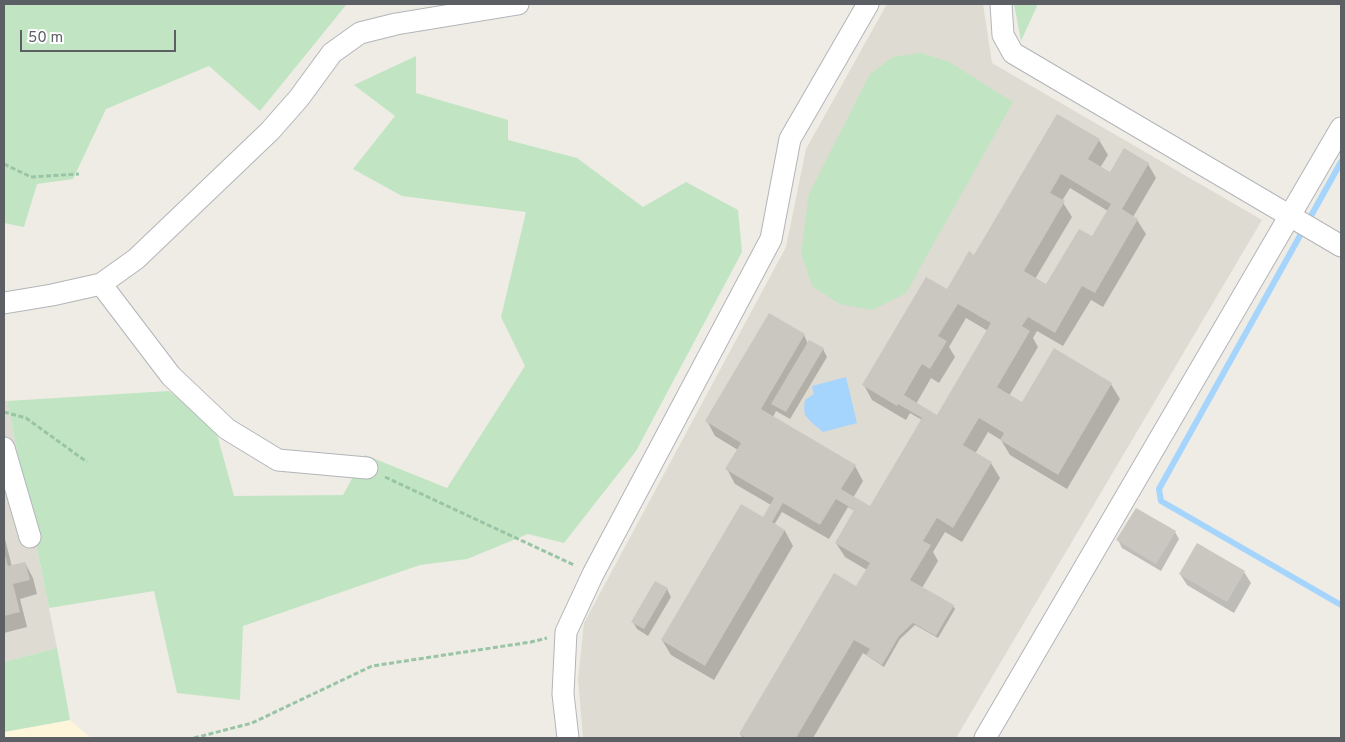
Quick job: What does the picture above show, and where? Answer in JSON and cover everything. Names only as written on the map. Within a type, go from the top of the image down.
[{"type":"street","points":[[4,302],[52,295],[101,284],[136,259],[270,131],[299,98],[332,53],[360,33],[396,24],[518,4]]},
{"type":"street","points":[[568,738],[564,694],[566,632],[593,574],[771,239],[790,139],[868,4]]},
{"type":"street","points":[[1001,4],[1003,35],[1013,53],[1341,246]]},
{"type":"street","points":[[985,738],[1341,128]]},
{"type":"street","points":[[101,284],[171,376],[227,429],[278,460],[367,468]]},
{"type":"street","points":[[4,448],[30,537]]},
{"type":"path","points":[[4,164],[31,177],[79,174]]},
{"type":"path","points":[[4,412],[26,418],[87,462]]},
{"type":"path","points":[[367,468],[593,574]]},
{"type":"path","points":[[194,738],[252,723],[372,666],[531,642],[566,632]]},
{"type":"shaded area","points":[[887,4],[983,4],[992,63],[1262,220],[956,738],[583,738],[578,679],[584,623],[786,247],[806,149]]},
{"type":"shaded area","points":[[4,400],[7,401],[57,648],[4,662]]},
{"type":"shaded area","points":[[70,720],[91,738],[4,738],[4,732]]},
{"type":"green space","points":[[4,4],[346,5],[260,111],[209,66],[106,109],[73,179],[37,184],[24,227],[4,223]]},
{"type":"green space","points":[[1014,4],[1038,4],[1021,41]]},
{"type":"green space","points":[[921,53],[949,62],[1013,102],[906,293],[872,310],[840,304],[812,286],[801,253],[809,194],[870,74],[893,57]]},
{"type":"green space","points":[[416,56],[416,93],[508,120],[508,140],[577,158],[643,207],[686,182],[738,210],[742,252],[636,451],[564,543],[528,534],[467,559],[420,565],[243,626],[240,700],[177,693],[154,591],[49,608],[7,401],[169,391],[215,427],[234,496],[343,495],[365,455],[447,488],[525,366],[501,317],[526,212],[402,196],[353,169],[395,116],[354,85]]},
{"type":"green space","points":[[57,648],[70,720],[4,732],[4,662]]},
{"type":"water","points":[[846,377],[857,423],[823,432],[805,415],[805,400],[814,394],[812,386]]},
{"type":"building","points":[[1057,114],[1100,139],[1088,159],[1110,172],[1124,148],[1149,163],[1122,209],[1138,219],[1095,293],[1082,286],[1055,333],[1028,317],[1022,326],[1030,331],[997,387],[1022,402],[1054,348],[1112,383],[1058,475],[1000,440],[1004,433],[979,418],[963,445],[992,462],[953,528],[937,518],[923,541],[931,545],[910,580],[954,605],[936,636],[913,623],[899,636],[882,665],[866,655],[870,649],[854,640],[796,738],[746,738],[739,734],[834,573],[856,586],[870,563],[835,543],[854,510],[836,499],[820,525],[783,503],[772,522],[785,530],[705,666],[661,640],[741,504],[763,517],[774,498],[725,469],[741,443],[705,421],[769,313],[805,334],[761,409],[856,465],[841,489],[870,506],[922,418],[898,404],[897,406],[862,385],[926,277],[947,289],[969,251],[974,255]],"holes":[[[1061,174],[1111,204],[1092,236],[1079,229],[1046,284],[1024,271],[1065,201],[1050,193]],[[958,304],[991,323],[937,415],[904,395],[922,364],[930,369],[947,341],[938,336]]]},
{"type":"building","points":[[809,340],[824,348],[786,412],[771,404]]},
{"type":"building","points":[[1136,508],[1176,531],[1156,564],[1116,540]]},
{"type":"building","points":[[1197,543],[1245,571],[1227,602],[1179,574]]},
{"type":"building","points":[[4,552],[8,566],[25,562],[30,580],[13,584],[20,612],[4,616]]},
{"type":"building","points":[[655,581],[668,588],[644,629],[631,622]]},
{"type":"waterway","points":[[1341,162],[1159,489],[1161,501],[1341,605]]}]
